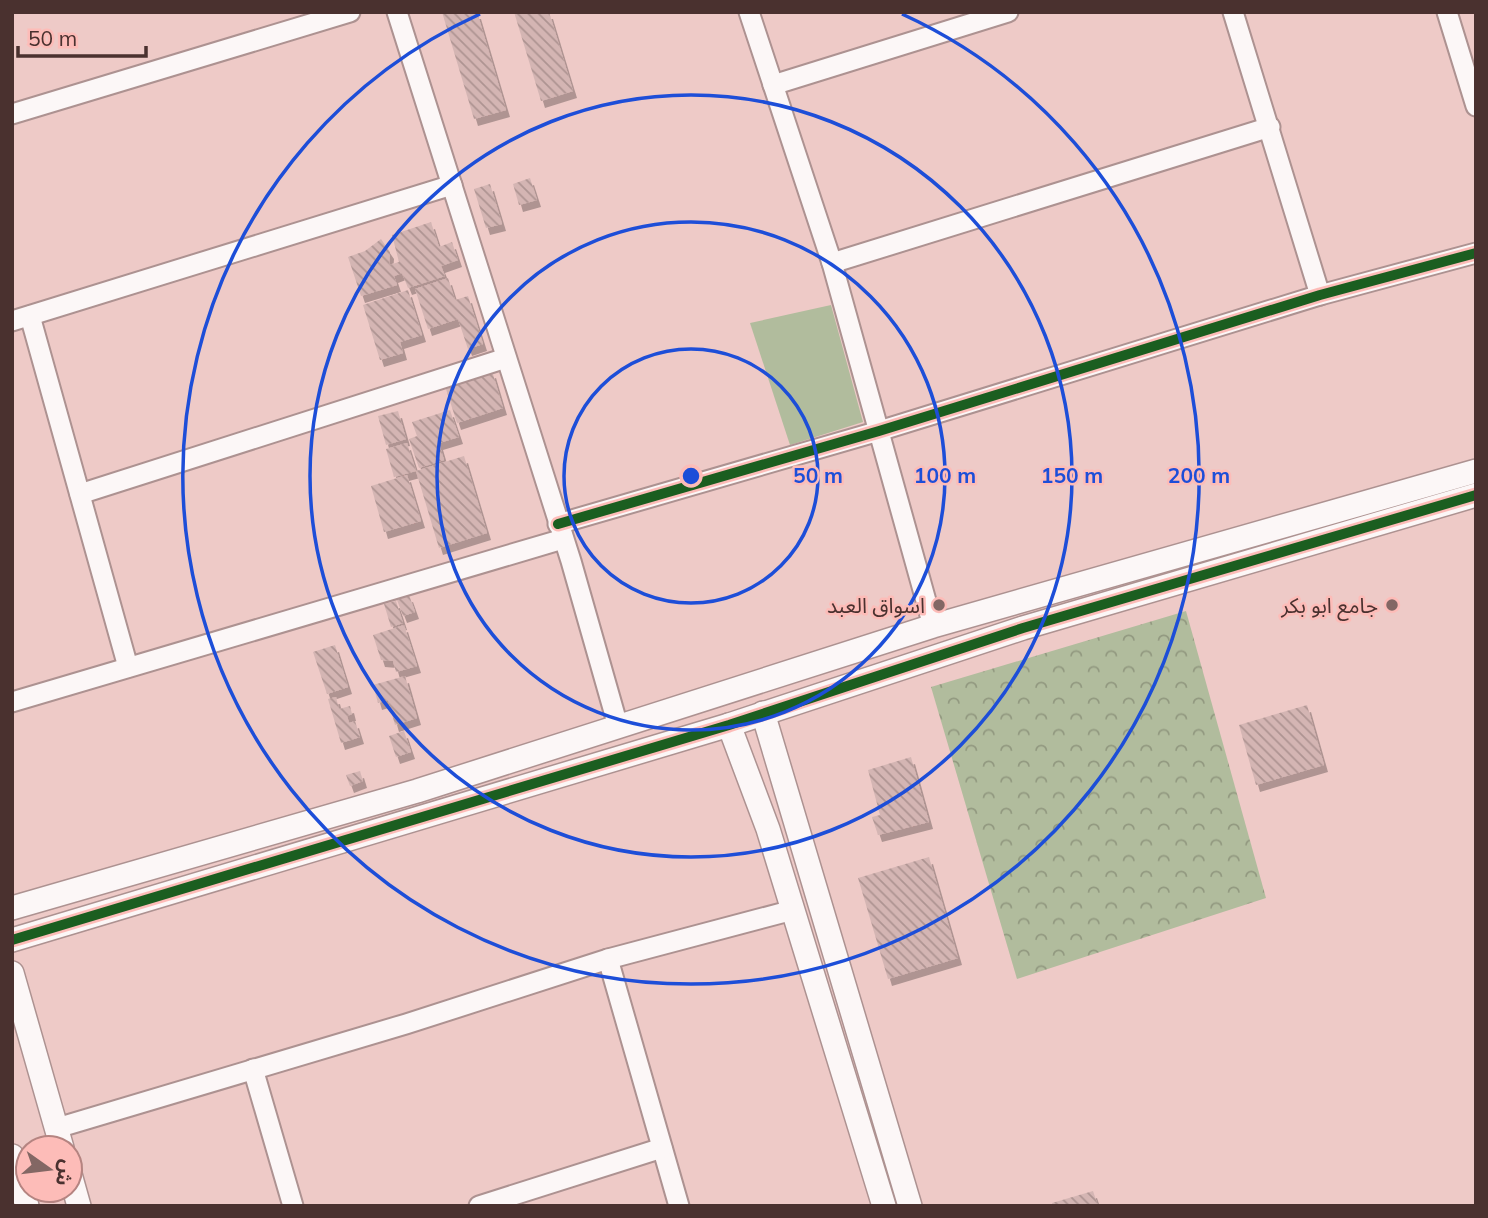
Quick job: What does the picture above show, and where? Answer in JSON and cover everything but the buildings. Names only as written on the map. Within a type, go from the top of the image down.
[{"type":"street","points":[[12,114],[350,12]]},
{"type":"street","points":[[397,12],[560,531],[618,726]]},
{"type":"street","points":[[749,12],[832,263],[933,626]]},
{"type":"street","points":[[773,85],[1008,12]]},
{"type":"street","points":[[1233,12],[1320,295]]},
{"type":"street","points":[[1447,12],[1476,106]]},
{"type":"street","points":[[832,263],[1270,127]]},
{"type":"street","points":[[128,667],[80,494],[21,318],[452,185]]},
{"type":"street","points":[[12,702],[1320,295],[1476,253]]},
{"type":"street","points":[[80,494],[506,358]]},
{"type":"street","points":[[12,908],[417,791],[933,626],[1476,471]]},
{"type":"street","points":[[12,940],[729,725],[1023,628],[1476,495]]},
{"type":"street","points":[[1016,602],[1023,628]]},
{"type":"street","points":[[763,713],[910,1206]]},
{"type":"street","points":[[729,725],[768,829],[884,1206]]},
{"type":"street","points":[[417,791],[425,814]]},
{"type":"street","points":[[768,829],[794,821]]},
{"type":"street","points":[[70,1134],[253,1069],[406,1024],[608,959],[793,910]]},
{"type":"street","points":[[608,959],[679,1206]]},
{"type":"street","points":[[12,973],[58,1134]]},
{"type":"street","points":[[253,1069],[293,1206]]},
{"type":"street","points":[[482,1205],[662,1148]]},
{"type":"street","points":[[12,1156],[27,1206]]},
{"type":"green space","points":[[831,305],[863,422],[790,445],[750,323]]},
{"type":"green space","points":[[1186,611],[1266,898],[1017,979],[931,687]]},
{"type":"cycle path","points":[[558,524],[879,431],[1320,295],[1476,253]]},
{"type":"cycle path","points":[[12,940],[729,725],[1023,628],[1476,495]]},
{"type":"place","name":"اسواق العبد","points":[[939,605]]},
{"type":"place","name":"جامع ابو بكر","points":[[1392,605]]}]
